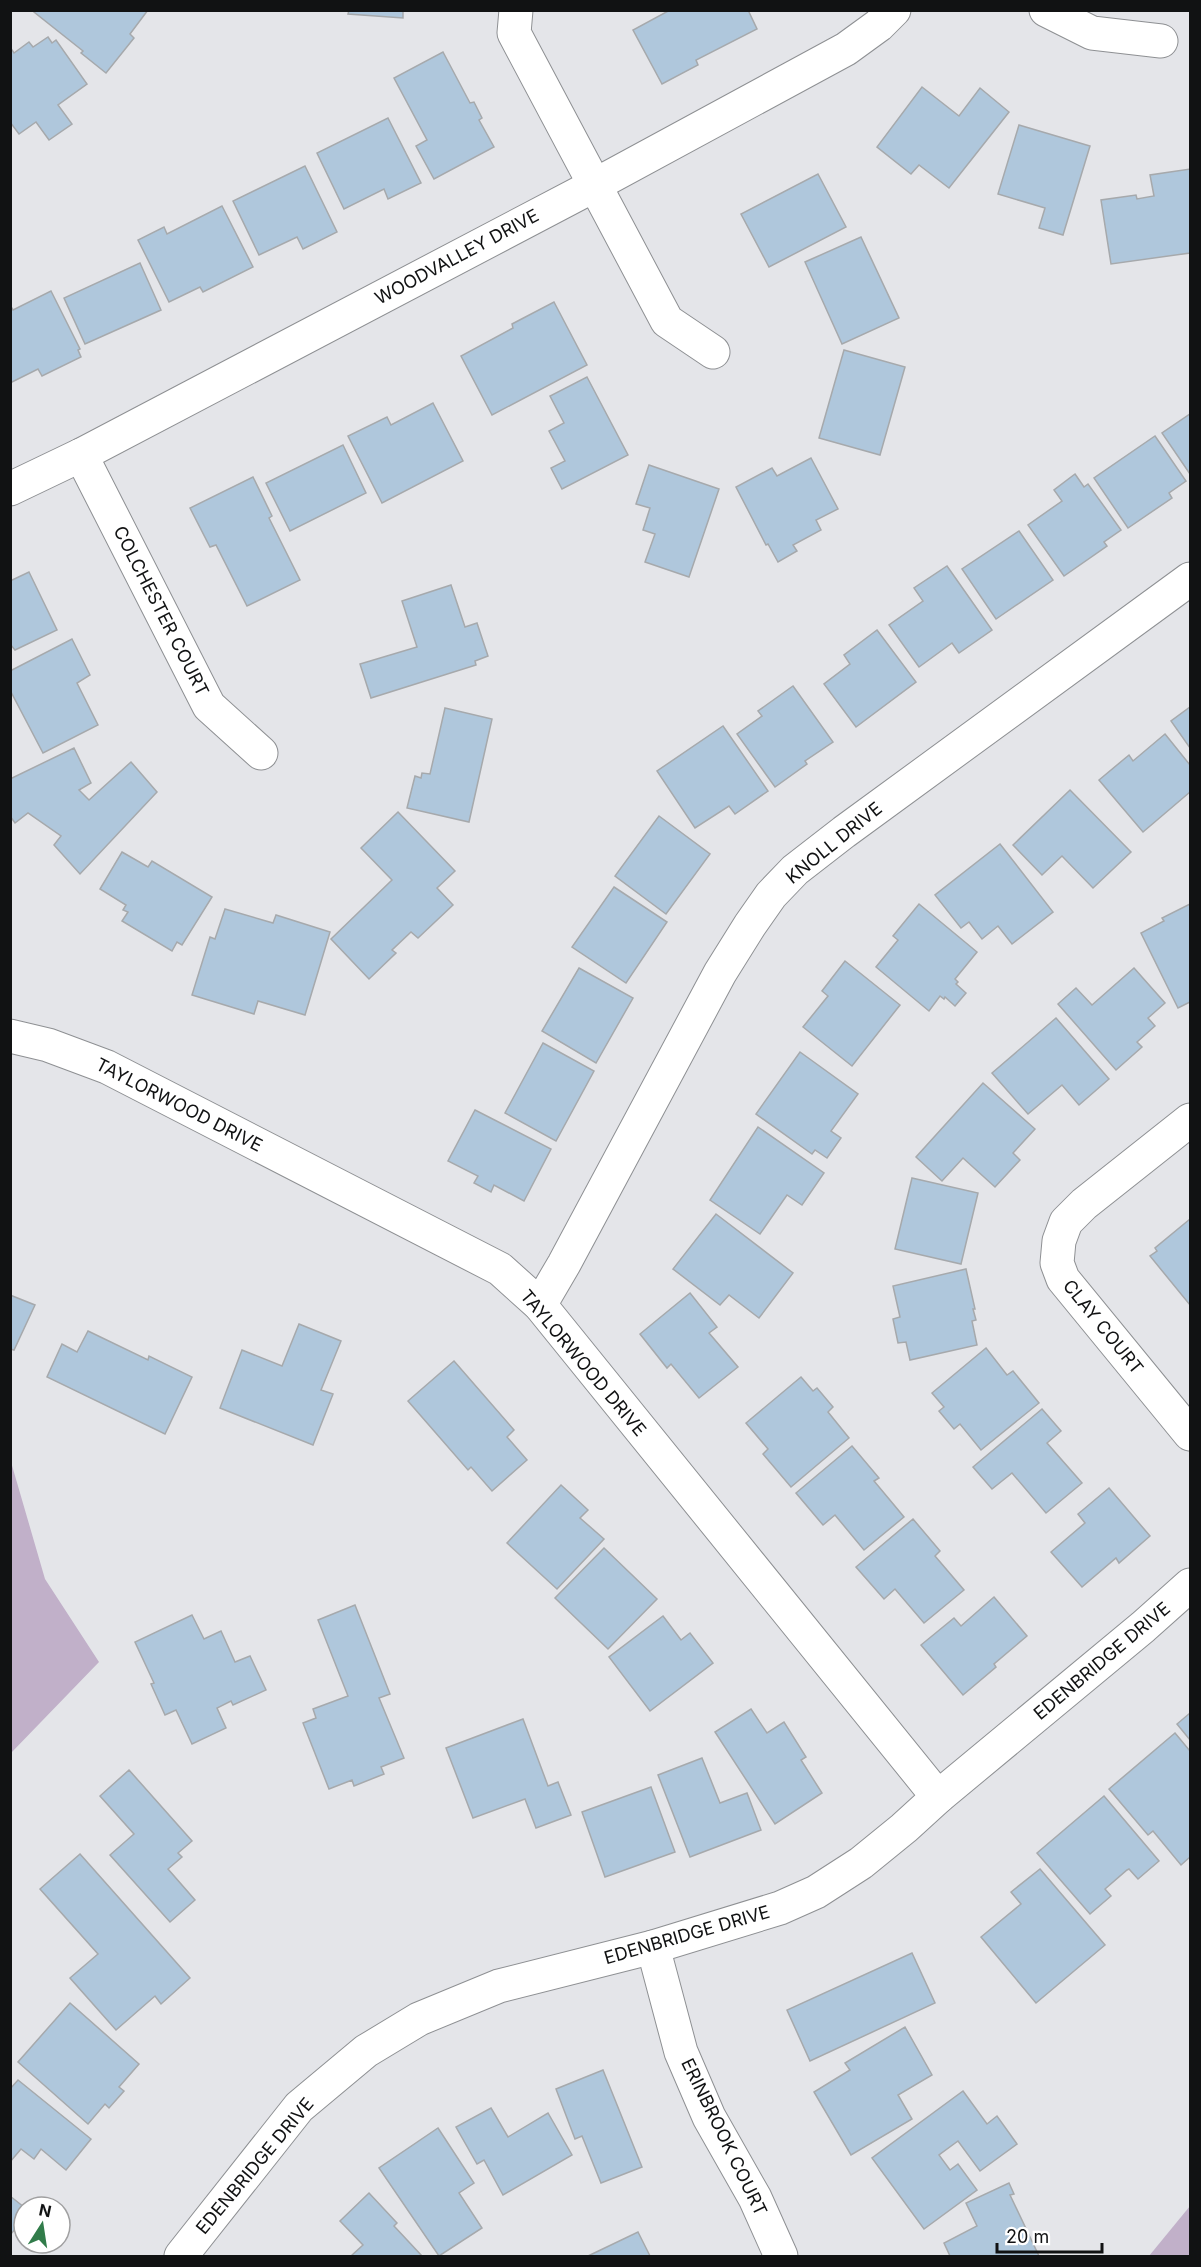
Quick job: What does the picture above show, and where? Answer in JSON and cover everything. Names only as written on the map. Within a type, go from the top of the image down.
[{"type":"street","points":[[516,10],[514,33],[667,321],[713,352]]},
{"type":"street","name":"WOODVALLEY DRIVE","points":[[10,489],[595,185],[846,49],[879,26],[894,10]]},
{"type":"street","points":[[1046,10],[1092,33],[1161,41]]},
{"type":"street","name":"COLCHESTER COURT","points":[[81,454],[210,706],[261,753]]},
{"type":"street","name":"KNOLL DRIVE","points":[[540,1305],[720,974],[771,895],[795,870],[844,832],[1191,579]]},
{"type":"street","name":"TAYLORWOOD DRIVE","points":[[10,1036],[48,1045],[117,1071],[500,1269],[540,1305],[938,1797]]},
{"type":"street","name":"CLAY COURT","points":[[1191,1120],[1084,1204],[1066,1222],[1059,1240],[1057,1263],[1063,1279],[1191,1434]]},
{"type":"street","name":"EDENBRIDGE DRIVE","points":[[181,2256],[299,2107],[366,2051],[419,2019],[499,1986],[653,1947],[780,1908],[816,1893],[861,1863],[1191,1585]]},
{"type":"street","name":"ERINBROOK COURT","points":[[653,1947],[681,2052],[709,2117],[755,2198],[781,2256]]},
{"type":"shaded area","points":[[11,1462],[45,1579],[99,1662],[11,1753]]},
{"type":"shaded area","points":[[1190,2206],[1190,2256],[1149,2256]]},
{"type":"building","points":[[35,10],[148,10],[130,34],[134,38],[106,73],[81,53],[83,51],[34,12]]},
{"type":"building","points":[[349,10],[403,10],[403,18],[348,14]]},
{"type":"building","points":[[670,10],[748,10],[757,29],[696,60],[698,65],[662,84],[633,30]]},
{"type":"building","points":[[48,37],[52,43],[56,40],[87,84],[58,105],[72,124],[49,140],[36,122],[19,134],[10,122],[10,47],[14,53],[29,42],[33,47]]},
{"type":"building","points":[[443,52],[470,103],[474,102],[482,118],[479,120],[494,147],[434,179],[416,146],[427,140],[394,78]]},
{"type":"building","points":[[922,87],[959,116],[980,88],[1009,112],[949,188],[919,165],[911,174],[877,147]]},
{"type":"building","points":[[388,118],[421,183],[388,199],[384,189],[344,209],[317,153]]},
{"type":"building","points":[[1019,125],[1090,146],[1063,235],[1039,228],[1045,208],[998,194]]},
{"type":"building","points":[[305,166],[337,232],[303,249],[297,237],[259,255],[233,201]]},
{"type":"building","points":[[1190,169],[1190,253],[1111,264],[1101,200],[1136,195],[1137,199],[1154,196],[1150,175]]},
{"type":"building","points":[[818,174],[846,227],[769,267],[741,214]]},
{"type":"building","points":[[222,206],[253,267],[203,292],[200,287],[169,302],[138,240],[164,227],[167,234]]},
{"type":"building","points":[[861,237],[899,318],[842,344],[805,262]]},
{"type":"building","points":[[140,263],[161,310],[85,344],[64,298]]},
{"type":"building","points":[[51,291],[80,349],[78,350],[81,357],[42,376],[38,369],[10,383],[10,305],[13,310]]},
{"type":"building","points":[[554,302],[587,365],[492,415],[461,356],[513,328],[512,324]]},
{"type":"building","points":[[844,350],[905,367],[880,455],[819,438]]},
{"type":"building","points":[[587,377],[628,455],[562,489],[551,468],[565,461],[549,431],[564,423],[550,396]]},
{"type":"building","points":[[433,403],[463,461],[382,503],[348,436],[387,417],[391,425]]},
{"type":"building","points":[[1190,414],[1190,474],[1162,433]]},
{"type":"building","points":[[1155,436],[1186,481],[1169,493],[1172,498],[1128,528],[1094,478]]},
{"type":"building","points":[[343,445],[366,493],[290,531],[266,483]]},
{"type":"building","points":[[811,458],[838,509],[816,520],[821,530],[793,545],[797,551],[778,562],[768,544],[766,545],[736,487],[772,468],[777,476]]},
{"type":"building","points":[[649,465],[719,489],[689,577],[645,562],[655,534],[643,530],[650,508],[636,504]]},
{"type":"building","points":[[1075,474],[1084,487],[1088,484],[1121,530],[1104,542],[1107,546],[1064,576],[1028,525],[1062,501],[1054,490]]},
{"type":"building","points":[[253,477],[272,516],[269,518],[300,580],[247,606],[216,545],[210,547],[190,508]]},
{"type":"building","points":[[1019,531],[1053,580],[996,619],[962,569]]},
{"type":"building","points":[[947,566],[992,630],[959,653],[952,643],[919,667],[889,625],[923,601],[914,588]]},
{"type":"building","points":[[29,572],[57,630],[15,650],[10,644],[10,581]]},
{"type":"building","points":[[451,585],[465,627],[477,623],[488,656],[475,661],[476,665],[371,698],[360,664],[417,647],[402,601]]},
{"type":"building","points":[[877,630],[916,682],[856,727],[824,684],[850,664],[844,655]]},
{"type":"building","points":[[72,639],[90,675],[77,683],[98,725],[43,753],[10,690],[10,671]]},
{"type":"building","points":[[793,686],[833,742],[805,761],[807,764],[775,787],[737,734],[762,716],[758,711]]},
{"type":"building","points":[[1190,707],[1190,748],[1171,721]]},
{"type":"building","points":[[445,708],[492,719],[469,822],[407,808],[415,776],[421,778],[422,773],[430,774]]},
{"type":"building","points":[[723,726],[768,791],[735,814],[729,806],[695,828],[657,771]]},
{"type":"building","points":[[1165,734],[1190,765],[1190,792],[1143,832],[1099,780],[1129,755],[1133,761]]},
{"type":"building","points":[[74,748],[91,783],[79,790],[89,800],[131,762],[157,792],[80,874],[54,845],[61,836],[28,813],[15,823],[10,816],[10,779]]},
{"type":"building","points":[[1070,790],[1131,852],[1093,888],[1062,856],[1042,875],[1013,845]]},
{"type":"building","points":[[398,812],[455,871],[437,888],[453,905],[418,938],[411,932],[392,950],[396,953],[369,979],[331,939],[392,880],[361,848]]},
{"type":"building","points":[[659,816],[710,854],[666,914],[615,876]]},
{"type":"building","points":[[1000,844],[1053,912],[1012,944],[998,926],[982,939],[969,922],[961,928],[935,895]]},
{"type":"building","points":[[122,852],[148,867],[152,861],[212,897],[182,945],[177,942],[172,951],[122,921],[128,912],[123,910],[126,905],[100,889]]},
{"type":"building","points":[[614,887],[667,922],[626,983],[572,947]]},
{"type":"building","points":[[919,904],[977,952],[955,979],[958,982],[956,984],[966,993],[955,1006],[945,997],[944,999],[940,996],[929,1011],[876,967],[898,940],[893,936]]},
{"type":"building","points":[[1190,904],[1190,1002],[1178,1008],[1141,933],[1164,921],[1162,918]]},
{"type":"building","points":[[225,909],[273,923],[276,915],[330,932],[305,1015],[258,1001],[254,1014],[192,995],[210,937],[215,939]]},
{"type":"building","points":[[845,961],[900,1005],[852,1066],[803,1027],[828,996],[822,991]]},
{"type":"building","points":[[579,968],[633,998],[596,1063],[542,1031]]},
{"type":"building","points":[[1134,968],[1165,1003],[1148,1018],[1155,1026],[1137,1042],[1142,1047],[1116,1070],[1058,1004],[1076,988],[1092,1005]]},
{"type":"building","points":[[1056,1018],[1109,1079],[1079,1105],[1062,1085],[1028,1114],[992,1073]]},
{"type":"building","points":[[543,1043],[594,1071],[556,1141],[505,1113]]},
{"type":"building","points":[[800,1052],[858,1094],[831,1131],[841,1138],[827,1158],[815,1150],[812,1154],[756,1114]]},
{"type":"building","points":[[983,1083],[1035,1129],[1013,1153],[1020,1160],[995,1187],[963,1158],[942,1181],[916,1157]]},
{"type":"building","points":[[475,1110],[551,1149],[524,1201],[494,1185],[491,1192],[474,1183],[478,1176],[448,1161]]},
{"type":"building","points":[[758,1127],[824,1173],[802,1205],[787,1195],[760,1234],[710,1200]]},
{"type":"building","points":[[912,1178],[978,1193],[961,1264],[895,1249]]},
{"type":"building","points":[[716,1214],[793,1273],[759,1318],[729,1295],[720,1305],[673,1269]]},
{"type":"building","points":[[1190,1219],[1190,1305],[1150,1256],[1157,1251],[1155,1248]]},
{"type":"building","points":[[966,1269],[975,1309],[973,1309],[976,1320],[972,1321],[977,1345],[910,1360],[906,1342],[898,1343],[893,1319],[900,1317],[893,1286]]},
{"type":"building","points":[[690,1293],[717,1327],[709,1333],[738,1367],[699,1398],[671,1364],[667,1368],[640,1334]]},
{"type":"building","points":[[10,1295],[35,1305],[14,1350],[10,1349]]},
{"type":"building","points":[[299,1324],[341,1341],[321,1390],[333,1394],[313,1445],[220,1408],[242,1350],[282,1366]]},
{"type":"building","points":[[88,1331],[148,1360],[149,1356],[192,1377],[165,1434],[47,1377],[62,1344],[77,1352]]},
{"type":"building","points":[[986,1348],[1007,1375],[1013,1371],[1039,1403],[981,1450],[960,1424],[954,1429],[939,1411],[944,1407],[932,1393]]},
{"type":"building","points":[[454,1361],[514,1430],[507,1437],[527,1460],[492,1491],[471,1467],[468,1470],[408,1401]]},
{"type":"building","points":[[801,1377],[813,1391],[817,1388],[833,1407],[828,1412],[849,1438],[791,1487],[763,1454],[768,1449],[746,1423]]},
{"type":"building","points":[[1042,1409],[1061,1431],[1047,1443],[1082,1483],[1046,1513],[1012,1473],[992,1489],[973,1467]]},
{"type":"building","points":[[852,1446],[879,1478],[874,1481],[904,1517],[864,1550],[835,1515],[823,1525],[796,1493]]},
{"type":"building","points":[[561,1485],[588,1510],[580,1518],[604,1539],[557,1589],[507,1543]]},
{"type":"building","points":[[1109,1488],[1150,1536],[1119,1563],[1116,1558],[1082,1587],[1051,1552],[1085,1523],[1078,1514]]},
{"type":"building","points":[[913,1519],[940,1551],[935,1556],[964,1590],[924,1623],[895,1589],[884,1599],[856,1567]]},
{"type":"building","points":[[604,1548],[657,1599],[608,1649],[555,1598]]},
{"type":"building","points":[[994,1597],[1027,1636],[963,1695],[921,1645],[954,1618],[961,1626]]},
{"type":"building","points":[[355,1605],[390,1694],[379,1698],[404,1758],[381,1767],[384,1774],[354,1786],[352,1780],[329,1789],[303,1723],[316,1718],[313,1709],[348,1696],[318,1620]]},
{"type":"building","points":[[192,1615],[204,1639],[221,1631],[235,1662],[250,1656],[266,1690],[233,1705],[231,1701],[217,1708],[226,1728],[192,1744],[176,1710],[165,1715],[151,1684],[154,1683],[135,1642]]},
{"type":"building","points":[[663,1616],[681,1640],[690,1633],[713,1663],[650,1711],[609,1657]]},
{"type":"building","points":[[751,1709],[767,1733],[784,1722],[806,1757],[801,1760],[822,1793],[775,1824],[715,1732]]},
{"type":"building","points":[[1190,1713],[1190,1740],[1177,1724]]},
{"type":"building","points":[[523,1719],[548,1786],[558,1782],[571,1815],[536,1828],[525,1799],[473,1818],[446,1748]]},
{"type":"building","points":[[1175,1733],[1190,1751],[1190,1857],[1181,1865],[1153,1831],[1148,1835],[1109,1789]]},
{"type":"building","points":[[702,1758],[720,1803],[747,1793],[761,1830],[690,1857],[658,1775]]},
{"type":"building","points":[[129,1770],[192,1841],[178,1853],[182,1857],[168,1869],[195,1900],[170,1922],[110,1855],[134,1834],[100,1796]]},
{"type":"building","points":[[651,1787],[675,1852],[605,1877],[582,1812]]},
{"type":"building","points":[[1104,1796],[1159,1861],[1138,1879],[1129,1869],[1127,1870],[1105,1889],[1111,1896],[1090,1914],[1037,1853]]},
{"type":"building","points":[[80,1854],[190,1978],[161,2004],[155,1996],[116,2030],[70,1978],[98,1954],[40,1889]]},
{"type":"building","points":[[1040,1869],[1105,1945],[1036,2003],[981,1937],[1021,1904],[1011,1892]]},
{"type":"building","points":[[912,1953],[935,2003],[810,2061],[787,2010]]},
{"type":"building","points":[[70,2003],[139,2064],[119,2087],[124,2091],[109,2108],[105,2104],[88,2124],[18,2062]]},
{"type":"building","points":[[905,2027],[932,2075],[898,2095],[912,2119],[851,2155],[814,2092],[850,2070],[845,2063]]},
{"type":"building","points":[[603,2070],[642,2167],[601,2183],[582,2136],[575,2139],[556,2089]]},
{"type":"building","points":[[18,2080],[91,2139],[66,2170],[41,2149],[34,2159],[21,2149],[10,2162],[10,2089]]},
{"type":"building","points":[[963,2091],[987,2124],[997,2116],[1017,2144],[980,2171],[958,2141],[939,2155],[950,2170],[958,2164],[977,2190],[924,2229],[872,2158]]},
{"type":"building","points":[[491,2108],[508,2137],[548,2113],[572,2155],[503,2195],[484,2160],[477,2164],[456,2127]]},
{"type":"building","points":[[438,2128],[474,2183],[459,2193],[482,2228],[439,2256],[379,2168]]},
{"type":"building","points":[[1009,2183],[1014,2194],[1010,2195],[1039,2256],[950,2256],[944,2243],[977,2226],[966,2203]]},
{"type":"building","points":[[369,2193],[397,2223],[394,2226],[422,2256],[351,2256],[363,2245],[340,2221]]},
{"type":"building","points":[[10,2196],[12,2198],[12,2233],[10,2235]]},
{"type":"building","points":[[638,2232],[650,2256],[588,2256]]}]
